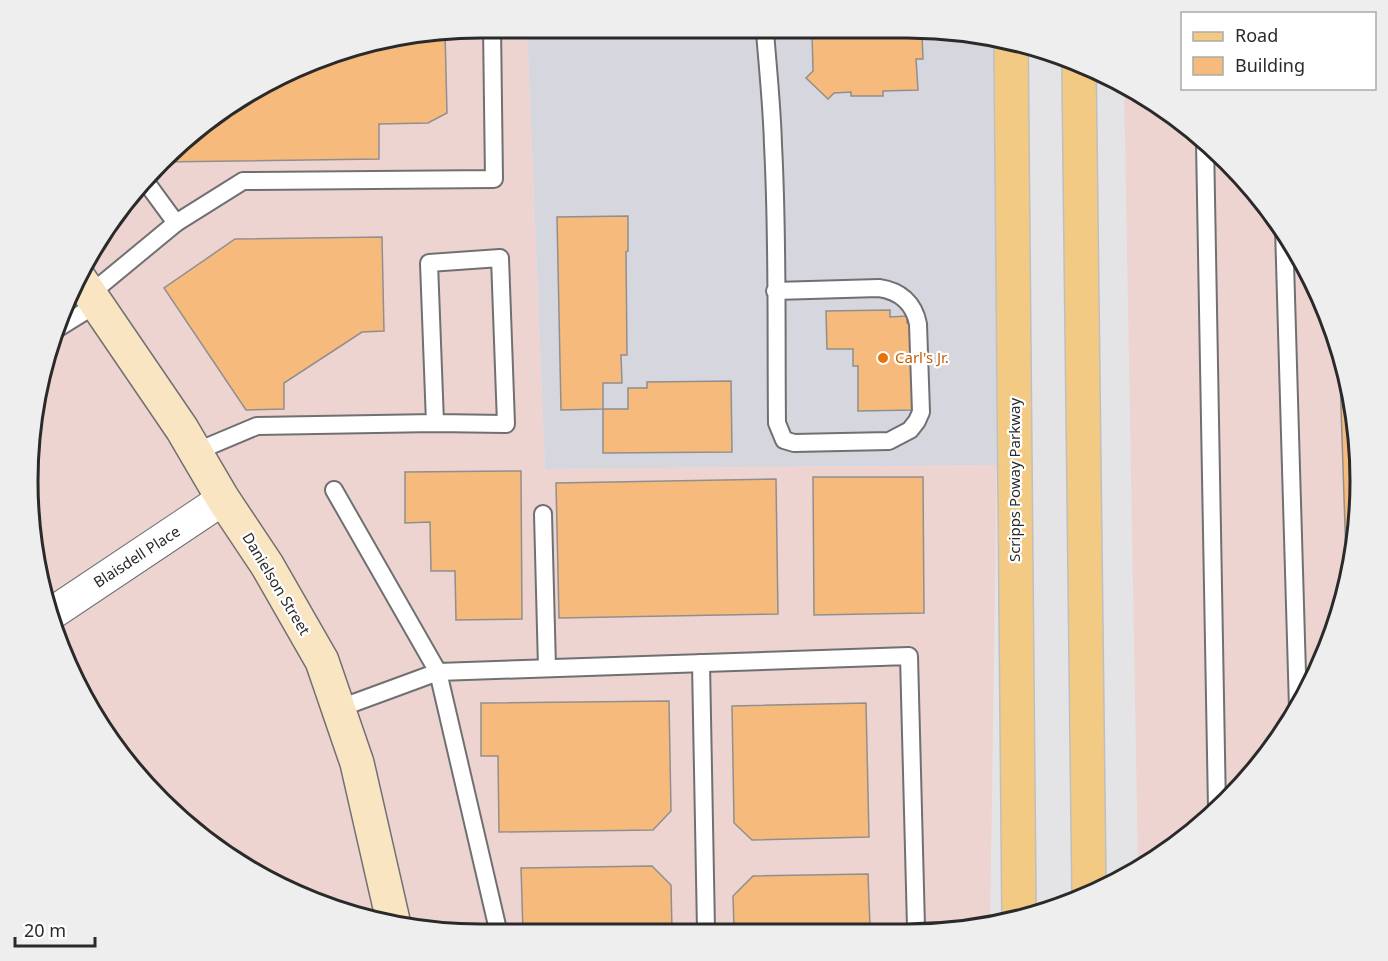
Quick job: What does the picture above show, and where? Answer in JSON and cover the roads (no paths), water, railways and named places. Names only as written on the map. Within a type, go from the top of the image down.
[{"type":"main road","name":"Scripps Poway Parkway","points":[[1011,50],[1019,909]]},
{"type":"main road","points":[[1079,72],[1089,885]]},
{"type":"street","name":"Danielson Street","points":[[89,292],[267,565],[322,661],[357,763],[390,914]]},
{"type":"street","name":"Blaisdell Place","points":[[57,610],[223,500]]},
{"type":"lane","points":[[70,314],[89,292],[176,223],[243,181],[494,178],[492,38]]},
{"type":"lane","points":[[765,38],[773,145],[775,291],[777,423],[784,440],[794,443],[889,441],[910,430],[921,412],[918,324],[910,303],[889,289],[879,288],[775,291]]},
{"type":"lane","points":[[1205,152],[1217,798]]},
{"type":"lane","points":[[149,186],[176,223]]},
{"type":"lane","points":[[1285,248],[1297,690]]},
{"type":"lane","points":[[195,452],[257,426],[506,424],[500,258],[429,262],[435,423]]},
{"type":"lane","points":[[334,490],[438,672],[497,924]]},
{"type":"lane","points":[[543,514],[547,668]]},
{"type":"lane","points":[[340,708],[438,672],[909,656],[916,924]]},
{"type":"lane","points":[[701,663],[706,924]]},
{"type":"place","name":"Carl's Jr.","points":[[883,358]]}]
